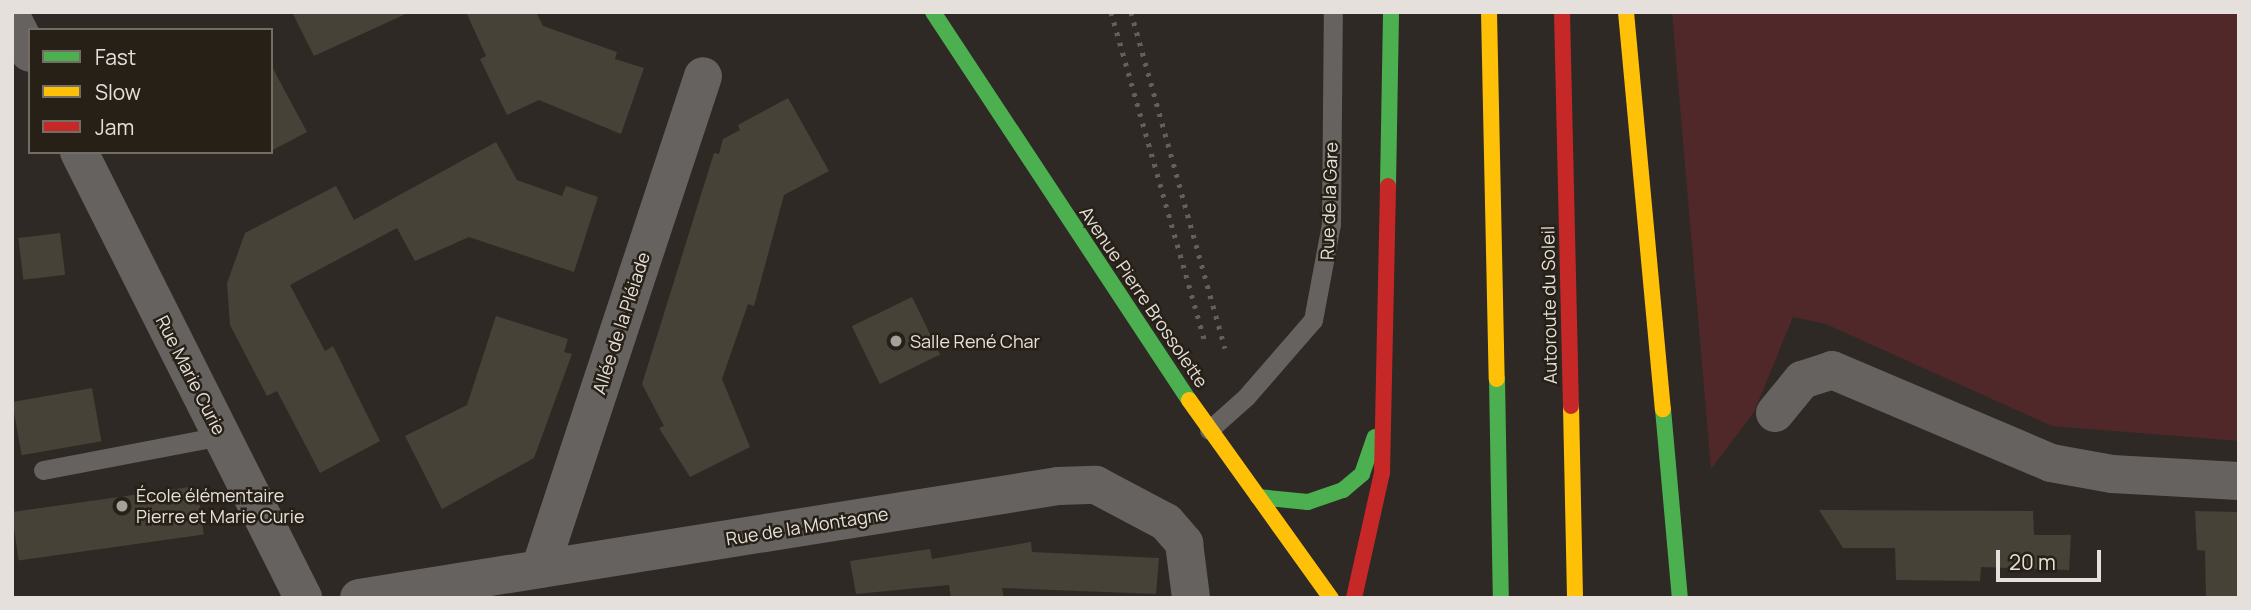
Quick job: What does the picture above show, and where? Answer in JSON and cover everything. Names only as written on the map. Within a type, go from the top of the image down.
[{"type":"main road","name":"Avenue Pierre Brossolette","points":[[933,12],[1209,430],[1331,598]]},
{"type":"main road","points":[[1354,598],[1382,473],[1391,12]]},
{"type":"main road","points":[[1489,12],[1501,598]]},
{"type":"main road","name":"Autoroute du Soleil","points":[[1562,12],[1575,598]]},
{"type":"main road","points":[[1626,12],[1679,598]]},
{"type":"main road","points":[[1258,497],[1308,502],[1343,490],[1362,474],[1382,416]]},
{"type":"street","points":[[12,19],[28,49]]},
{"type":"street","name":"Allée de la Pléiade","points":[[540,569],[703,76]]},
{"type":"street","name":"Rue Marie Curie","points":[[80,154],[303,598]]},
{"type":"street","points":[[1775,412],[1802,380],[1832,370],[2051,463],[2112,474],[2239,481]]},
{"type":"street","name":"Rue de la Montagne","points":[[359,598],[1058,486],[1096,485],[1135,502],[1184,543],[1191,598]]},
{"type":"lane","name":"Rue de la Gare","points":[[1209,430],[1247,397],[1313,320],[1331,224],[1332,12]]},
{"type":"lane","points":[[43,470],[222,436]]},
{"type":"shaded area","points":[[1672,12],[2239,12],[2239,441],[2052,426],[1826,324],[1793,317],[1754,412],[1711,469]]},
{"type":"building","points":[[292,12],[410,12],[314,56]]},
{"type":"building","points":[[466,12],[536,12],[543,26],[617,52],[615,59],[644,68],[621,134],[539,100],[507,115],[480,59],[486,56]]},
{"type":"building","points":[[273,69],[307,132],[273,150]]},
{"type":"building","points":[[788,98],[829,171],[784,195],[754,306],[748,304],[722,379],[750,447],[690,477],[659,428],[664,426],[642,384],[714,153],[719,154],[723,139],[740,130],[738,125]]},
{"type":"building","points":[[496,142],[517,180],[562,196],[566,186],[598,197],[574,272],[469,237],[415,261],[397,228],[290,285],[325,351],[333,346],[380,441],[320,473],[277,391],[267,396],[230,325],[227,283],[245,233],[336,186],[354,220]]},
{"type":"building","points":[[60,233],[65,275],[23,280],[18,238]]},
{"type":"building","name":"Salle René Char","points":[[912,297],[940,355],[880,384],[852,326]]},
{"type":"building","points":[[496,316],[568,339],[564,352],[572,354],[534,458],[442,509],[405,436],[467,405]]},
{"type":"building","points":[[92,388],[101,441],[22,455],[12,402]]},
{"type":"building","points":[[197,486],[204,535],[19,561],[12,512]]},
{"type":"building","points":[[1819,510],[2033,511],[2034,535],[2071,535],[2069,570],[1981,567],[1980,581],[1896,580],[1895,548],[1843,548]]},
{"type":"building","points":[[2195,511],[2239,512],[2239,598],[2206,598],[2205,551],[2197,550]]},
{"type":"building","points":[[1031,542],[1032,552],[1159,558],[1156,594],[1002,588],[1004,598],[951,598],[949,585],[856,594],[850,561],[930,549],[932,559]]},
{"type":"railway","points":[[1111,12],[1205,343]]},
{"type":"railway","points":[[1131,12],[1225,348]]},
{"type":"traffic: fast","points":[[933,12],[1189,400]]},
{"type":"traffic: fast","points":[[1388,186],[1391,12]]},
{"type":"traffic: fast","points":[[1497,379],[1501,598]]},
{"type":"traffic: fast","points":[[1663,409],[1680,598]]},
{"type":"traffic: fast","points":[[1258,497],[1308,502],[1343,490],[1362,474],[1375,437]]},
{"type":"traffic: slow","points":[[1489,12],[1497,379]]},
{"type":"traffic: slow","points":[[1626,12],[1663,409]]},
{"type":"traffic: slow","points":[[1189,400],[1331,598]]},
{"type":"traffic: slow","points":[[1571,406],[1575,598]]},
{"type":"traffic: jam","points":[[1562,12],[1571,406]]},
{"type":"traffic: jam","points":[[1354,598],[1382,473],[1388,186]]},
{"type":"place","name":"Salle René Char","points":[[896,341]]},
{"type":"place","name":"École élémentaire Pierre et Marie Curie","points":[[122,506]]}]
